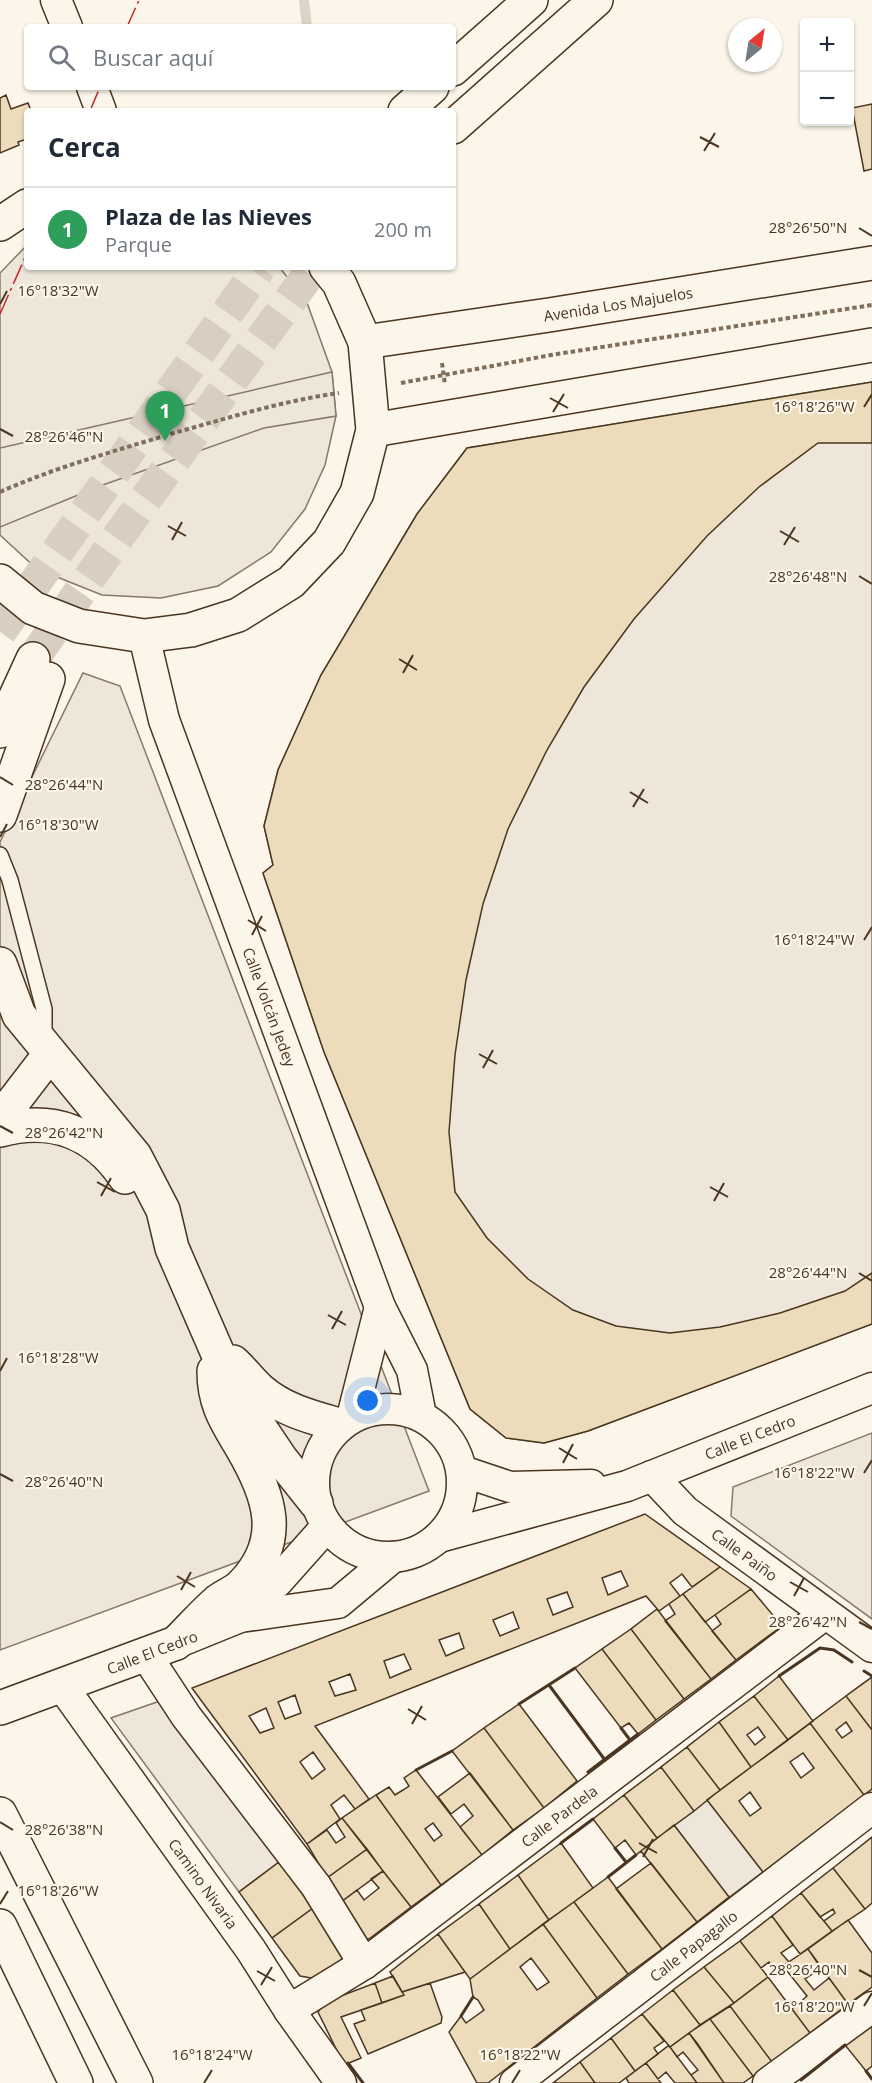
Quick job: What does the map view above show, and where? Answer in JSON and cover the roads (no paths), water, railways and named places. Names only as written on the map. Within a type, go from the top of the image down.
[{"type":"main road","points":[[456,66],[531,0]]},
{"type":"main road","points":[[456,124],[596,0]]},
{"type":"main road","points":[[408,108],[429,90]]},
{"type":"main road","points":[[0,224],[24,208]]},
{"type":"main road","name":"Avenida Los Majuelos","points":[[365,342],[561,314],[872,263]]},
{"type":"main road","points":[[0,581],[33,608],[79,626],[144,636],[191,630],[238,615],[291,582],[329,542],[357,493],[372,430],[365,342],[339,284],[328,270]]},
{"type":"main road","points":[[372,430],[872,345]]},
{"type":"main road","points":[[0,730],[41,669],[0,815]]},
{"type":"main road","points":[[0,964],[19,1015],[135,1156],[163,1210],[172,1248],[232,1386],[321,1515]]},
{"type":"main road","points":[[0,1119],[47,1050]]},
{"type":"main road","points":[[0,1130],[24,1126],[56,1127],[74,1131],[92,1141],[107,1154],[124,1175],[148,1222],[172,1248]]},
{"type":"main road","points":[[214,1346],[245,1372],[259,1389],[279,1404],[296,1412],[346,1421]]},
{"type":"main road","points":[[161,1649],[219,1601],[240,1588],[258,1566],[268,1545],[271,1524],[267,1502],[258,1478],[225,1419],[214,1391],[214,1346]]},
{"type":"main road","name":"Calle El Cedro","points":[[0,1708],[161,1649]]},
{"type":"main road","points":[[0,1814],[136,2083]]},
{"type":"main road","points":[[0,1926],[76,2083]]},
{"type":"street","points":[[56,0],[66,24]]},
{"type":"street","points":[[93,90],[100,108]]},
{"type":"street","name":"Calle Volcán Jedey","points":[[144,636],[164,720],[380,1307],[412,1370],[421,1416]]},
{"type":"street","points":[[346,1421],[375,1409],[398,1409],[421,1416],[440,1430],[454,1449],[462,1471],[462,1494],[454,1517],[439,1537],[418,1551],[393,1557],[368,1555],[339,1538],[321,1515],[313,1478],[319,1453],[346,1421],[380,1307]]},
{"type":"street","name":"Calle El Cedro","points":[[439,1537],[639,1481],[872,1388]]},
{"type":"street","name":"Calle El Cedro","points":[[462,1471],[510,1487],[639,1481]]},
{"type":"street","name":"Calle Paiño","points":[[639,1481],[685,1511],[872,1647]]},
{"type":"street","name":"Calle El Cedro","points":[[240,1617],[278,1581],[321,1515]]},
{"type":"street","name":"Calle El Cedro","points":[[161,1649],[240,1617],[338,1603],[393,1557]]},
{"type":"street","name":"Calle Pardela","points":[[289,2010],[364,1964],[825,1614]]},
{"type":"street","points":[[161,1649],[186,1716],[316,1886],[364,1964]]},
{"type":"street","name":"Camino Nivaria","points":[[62,1686],[251,1950],[289,2010],[341,2083]]},
{"type":"street","name":"Calle Papagallo","points":[[515,2083],[872,1808]]},
{"type":"street","points":[[768,2083],[872,2007]]},
{"type":"lane","points":[[0,855],[10,880],[44,1009],[47,1050]]},
{"type":"waterway","points":[[304,0],[307,24]]},
{"type":"tunnel","points":[[0,632],[258,270]]},
{"type":"tunnel","points":[[33,659],[118,537],[312,270]]},
{"type":"place","name":"Plaza de las Nieves","points":[[165,441]]}]
